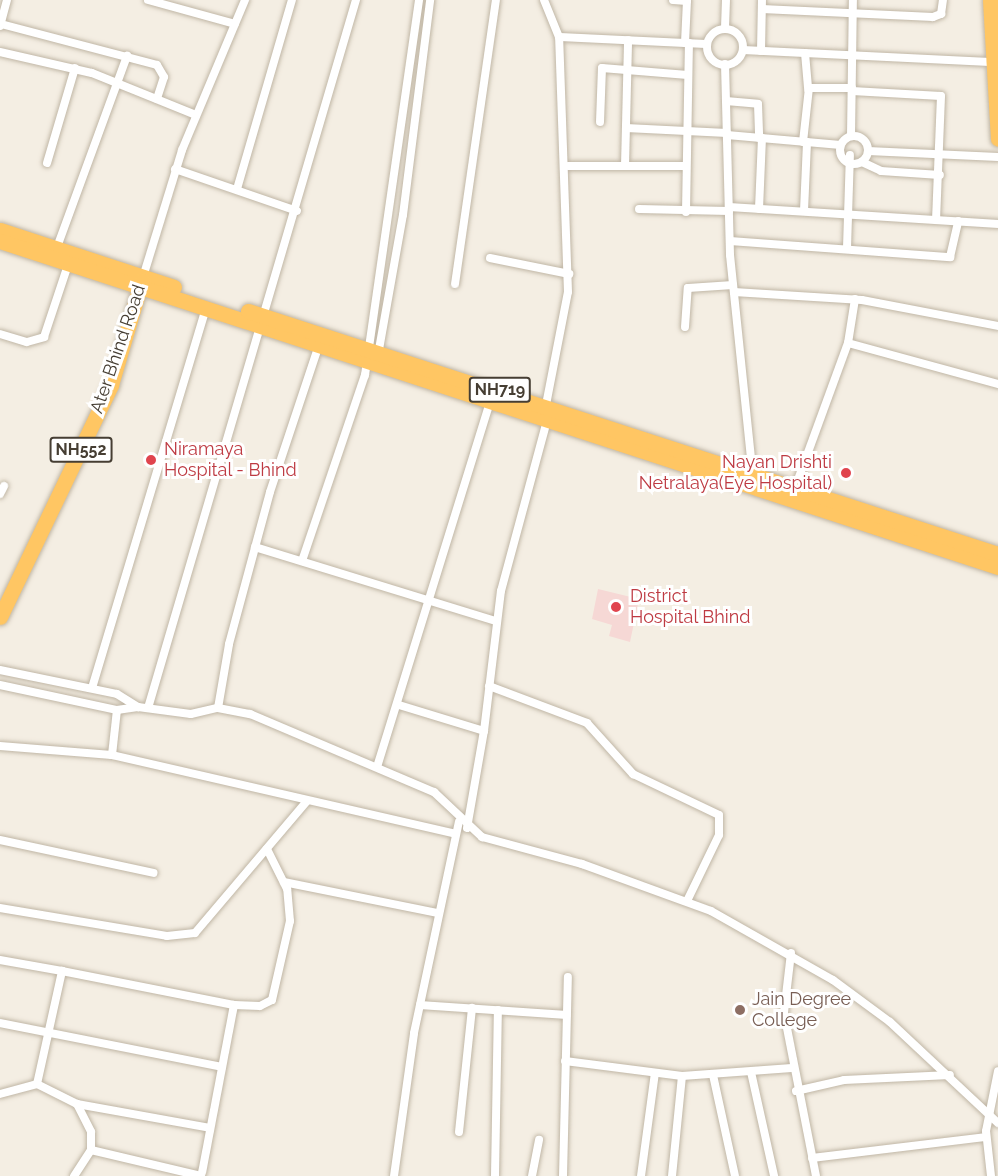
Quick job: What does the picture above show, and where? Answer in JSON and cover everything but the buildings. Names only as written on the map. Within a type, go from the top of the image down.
[{"type":"highway","points":[[990,0],[990,62],[998,139]]},
{"type":"highway","name":"NH719","points":[[0,230],[55,253],[371,354],[754,488],[998,567]]},
{"type":"highway","name":"NH719","points":[[0,242],[55,253]]},
{"type":"highway","name":"NH719","points":[[141,282],[206,308],[261,320],[319,345],[371,354],[490,400],[753,471],[998,554]]},
{"type":"highway","name":"Ater Bhind Road","points":[[0,617],[111,385],[141,282]]},
{"type":"street","points":[[8,0],[0,25],[127,56],[163,69],[157,99]]},
{"type":"street","points":[[148,0],[235,24]]},
{"type":"street","points":[[141,282],[176,169],[196,115],[245,0]]},
{"type":"street","points":[[237,189],[291,0]]},
{"type":"street","points":[[143,707],[261,320],[297,211],[356,0]]},
{"type":"street","points":[[365,375],[371,354],[419,0]]},
{"type":"street","points":[[302,561],[365,375],[403,215],[430,0]]},
{"type":"street","points":[[455,284],[496,0]]},
{"type":"street","points":[[467,828],[484,731],[496,621],[567,312],[568,166],[559,37],[544,0]]},
{"type":"street","points":[[673,0],[687,0],[686,212]]},
{"type":"street","points":[[725,28],[726,0]]},
{"type":"street","points":[[847,248],[851,213],[853,0]]},
{"type":"street","points":[[761,51],[762,4],[853,14],[933,17],[941,14],[943,0]]},
{"type":"street","points":[[707,44],[715,32],[725,28],[739,35],[743,50]]},
{"type":"street","points":[[559,37],[707,44]]},
{"type":"street","points":[[625,166],[628,40]]},
{"type":"street","points":[[707,44],[712,58],[725,64]]},
{"type":"street","points":[[725,64],[743,50],[990,62]]},
{"type":"street","points":[[0,52],[75,68],[196,115]]},
{"type":"street","points":[[804,211],[808,90],[806,53]]},
{"type":"street","points":[[55,253],[121,84],[127,56]]},
{"type":"street","points":[[725,64],[730,241],[754,488]]},
{"type":"street","points":[[47,163],[75,68]]},
{"type":"street","points":[[600,122],[600,71],[628,69],[688,75]]},
{"type":"street","points":[[808,90],[852,89],[938,94],[944,103],[936,220]]},
{"type":"street","points":[[726,101],[758,104],[759,209]]},
{"type":"street","points":[[626,128],[727,134],[868,151],[998,157]]},
{"type":"street","points":[[851,149],[863,139],[868,151]]},
{"type":"street","points":[[851,149],[880,171],[940,175]]},
{"type":"street","points":[[568,166],[686,166]]},
{"type":"street","points":[[176,169],[297,211]]},
{"type":"street","points":[[639,209],[686,212],[759,209],[998,224]]},
{"type":"street","points":[[730,241],[950,257],[958,222]]},
{"type":"street","points":[[0,334],[27,342],[44,338],[70,258]]},
{"type":"street","points":[[490,258],[569,274]]},
{"type":"street","points":[[685,327],[688,288],[734,288],[855,299],[998,326]]},
{"type":"street","points":[[796,485],[848,342],[855,299]]},
{"type":"street","points":[[92,688],[206,308]]},
{"type":"street","points":[[848,342],[998,384]]},
{"type":"street","points":[[218,708],[255,547],[319,345]]},
{"type":"street","points":[[377,767],[399,705],[490,400]]},
{"type":"street","points":[[255,547],[496,621]]},
{"type":"street","points":[[0,670],[92,688],[143,707],[191,714],[218,708],[258,717],[434,792],[459,822],[467,828],[687,901],[791,953],[890,1022],[950,1075],[991,1114],[998,1124]]},
{"type":"street","points":[[0,685],[117,710],[143,707]]},
{"type":"street","points":[[489,686],[587,723],[633,774],[719,815],[719,836],[687,901]]},
{"type":"street","points":[[399,705],[484,731]]},
{"type":"street","points":[[112,755],[117,710]]},
{"type":"street","points":[[0,757],[2,747],[112,755],[453,833]]},
{"type":"street","points":[[0,908],[183,936],[205,926],[307,801]]},
{"type":"street","points":[[394,1176],[420,1005],[453,833],[459,822]]},
{"type":"street","points":[[0,840],[154,873]]},
{"type":"street","points":[[0,960],[234,1005],[260,1006],[272,1000],[290,921],[284,882],[267,849]]},
{"type":"street","points":[[284,882],[438,913]]},
{"type":"street","points":[[791,953],[784,1002],[795,1091],[816,1176]]},
{"type":"street","points":[[37,1084],[62,971]]},
{"type":"street","points":[[563,1176],[568,977]]},
{"type":"street","points":[[91,1150],[201,1174],[234,1005]]},
{"type":"street","points":[[420,1005],[567,1015]]},
{"type":"street","points":[[459,1132],[472,1008]]},
{"type":"street","points":[[495,1176],[498,1010]]},
{"type":"street","points":[[0,1023],[222,1067]]},
{"type":"street","points":[[565,1061],[682,1076],[792,1068]]},
{"type":"street","points":[[991,1176],[985,1137],[996,1102],[998,1071]]},
{"type":"street","points":[[751,1072],[774,1176]]},
{"type":"street","points":[[641,1176],[655,1073]]},
{"type":"street","points":[[713,1075],[735,1176]]},
{"type":"street","points":[[795,1091],[844,1080],[950,1075]]},
{"type":"street","points":[[672,1176],[682,1076]]},
{"type":"street","points":[[0,1094],[11,1089],[37,1084],[77,1104],[210,1128]]},
{"type":"street","points":[[0,1085],[11,1089]]},
{"type":"street","points":[[74,1176],[91,1150],[91,1132],[77,1104]]},
{"type":"street","points":[[812,1158],[985,1137]]},
{"type":"street","points":[[532,1176],[539,1140]]},
{"type":"shaded area","name":"District Hospital Bhind","points":[[598,589],[639,599],[630,642],[609,636],[612,625],[592,619]]},
{"type":"place","name":"Niramaya Hospital - Bhind","points":[[151,460]]},
{"type":"place","name":"Nayan Drishti Netralaya(Eye Hospital)","points":[[846,473]]},
{"type":"place","name":"District Hospital Bhind","points":[[616,607]]},
{"type":"place","name":"Jain Degree College","points":[[740,1010]]}]
